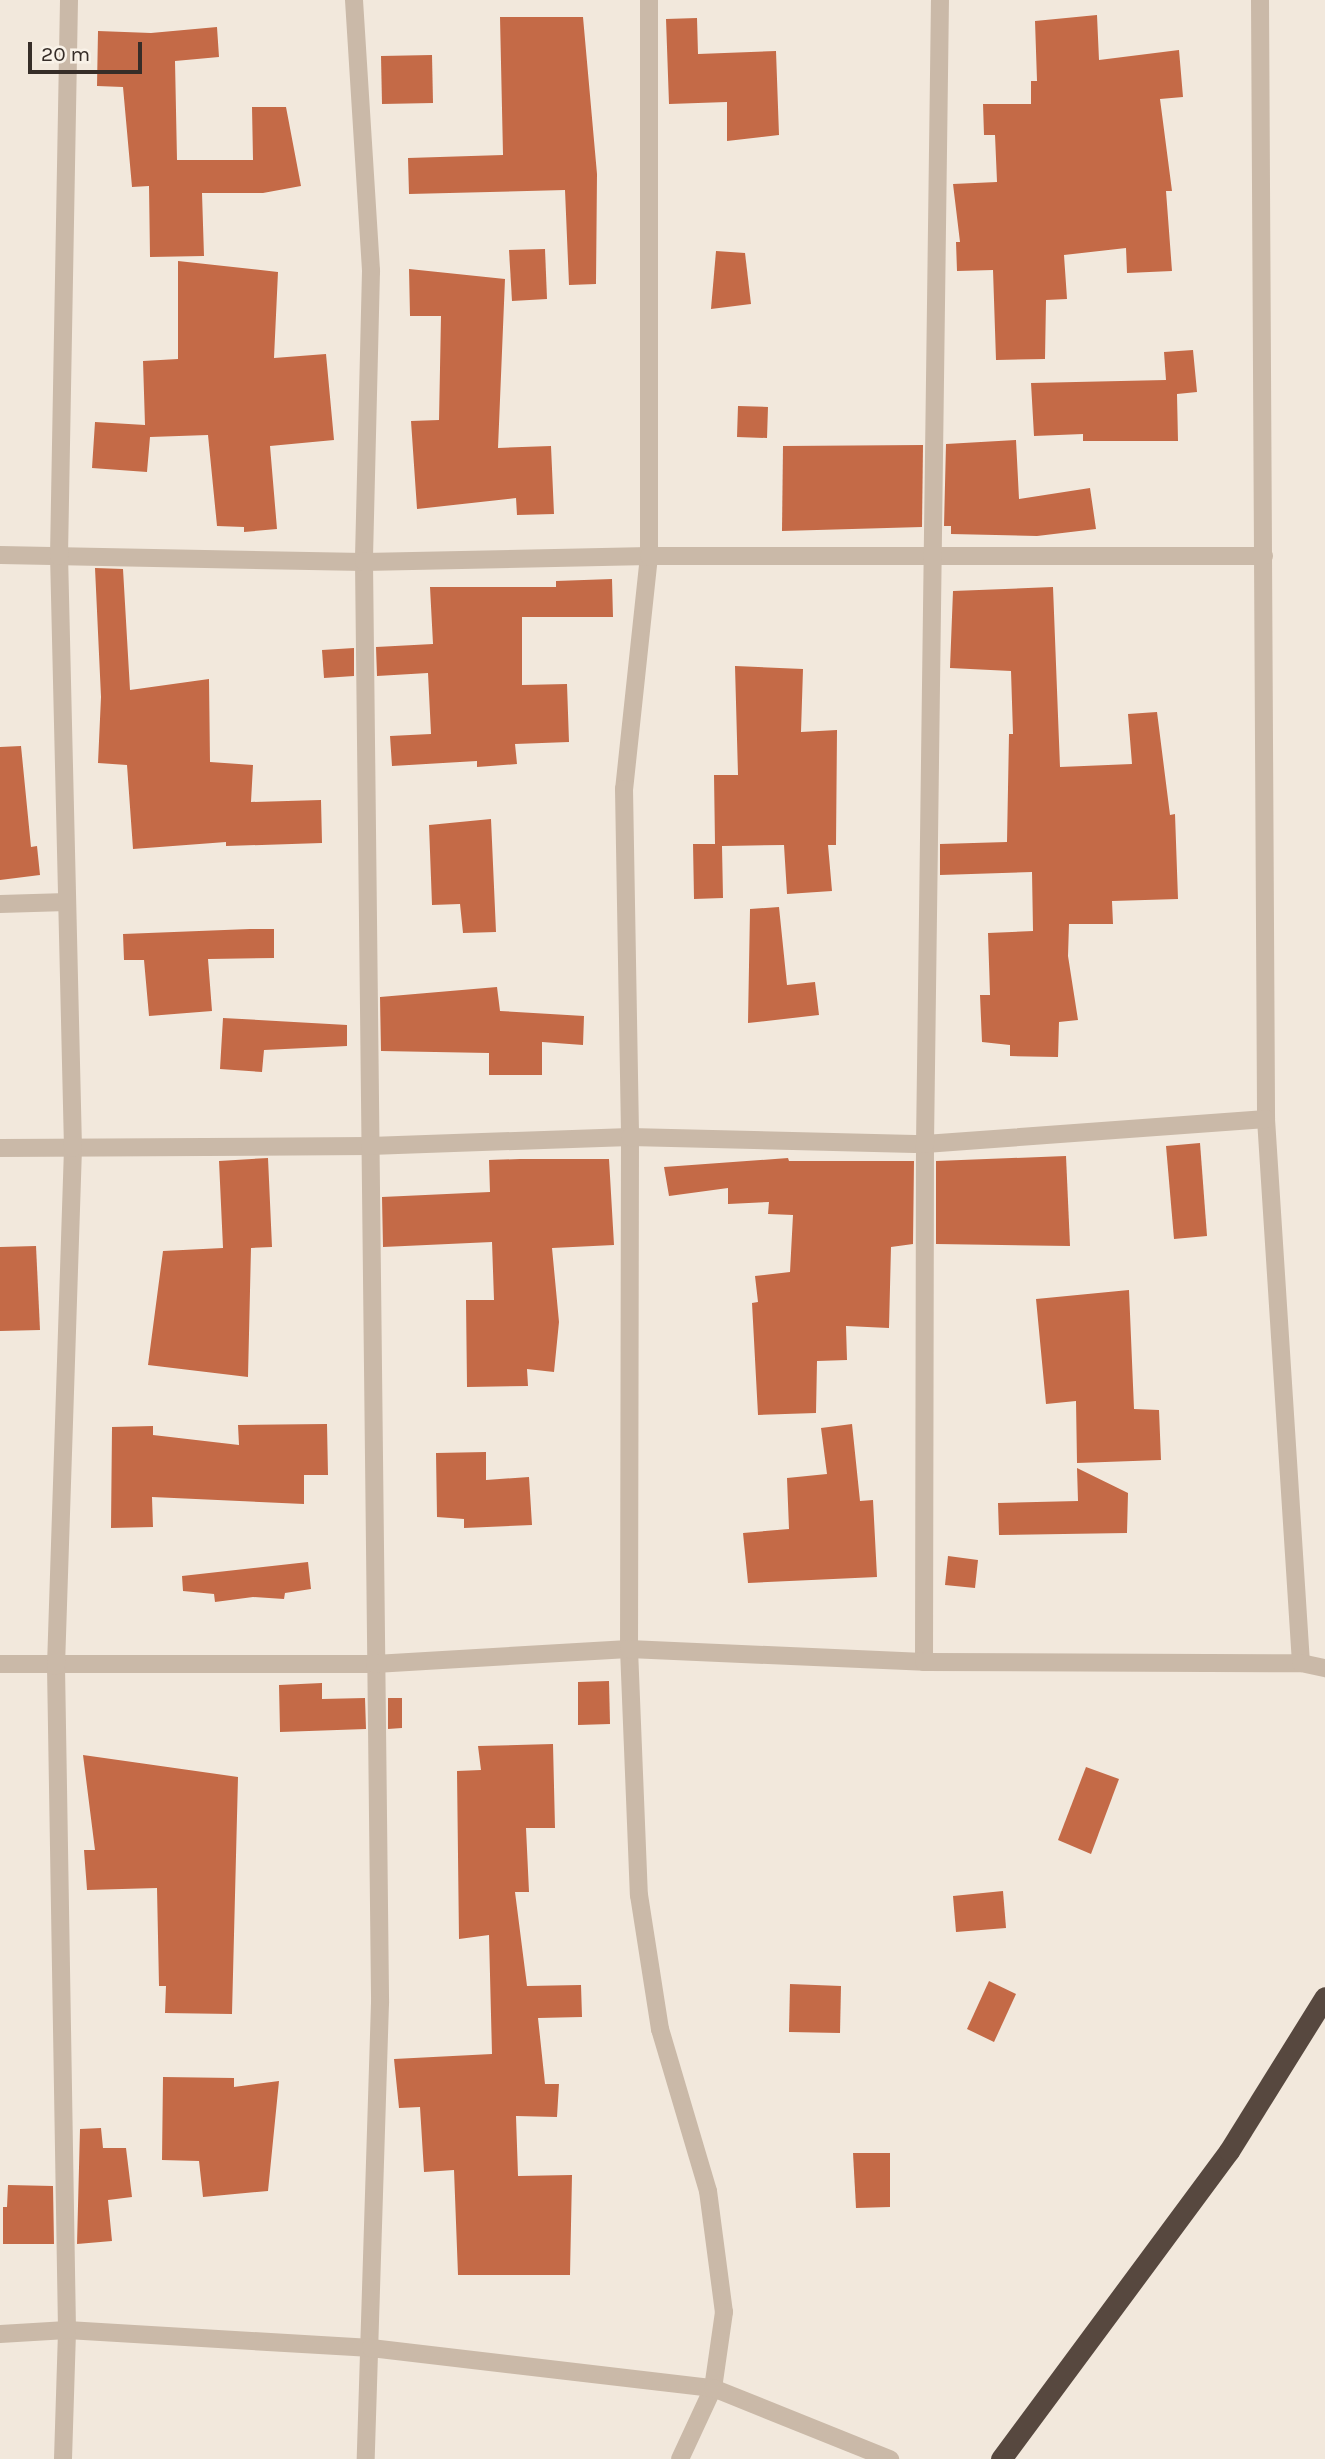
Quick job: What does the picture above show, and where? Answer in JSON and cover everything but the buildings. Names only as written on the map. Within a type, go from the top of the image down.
[{"type":"highway","points":[[1001,2459],[1229,2151],[1325,1997]]},
{"type":"street","points":[[63,2459],[67,2330],[56,1666],[73,1149],[59,556],[69,0]]},
{"type":"street","points":[[354,0],[371,271],[364,562],[380,2003],[372,2348],[366,2459]]},
{"type":"street","points":[[649,0],[649,556],[624,789],[630,1137],[629,1649],[639,1895],[660,2029],[708,2191],[724,2312],[713,2388],[680,2459]]},
{"type":"street","points":[[924,1662],[925,1144],[940,0]]},
{"type":"street","points":[[1260,0],[1266,1119],[1301,1663]]},
{"type":"street","points":[[0,555],[364,562],[649,556],[1264,556]]},
{"type":"street","points":[[0,904],[67,902]]},
{"type":"street","points":[[0,1148],[370,1146],[630,1137],[925,1144],[1266,1119]]},
{"type":"street","points":[[0,1664],[375,1664],[629,1649],[924,1662],[1301,1663],[1325,1668]]},
{"type":"street","points":[[0,2334],[67,2330],[372,2348],[713,2388],[890,2459]]}]
